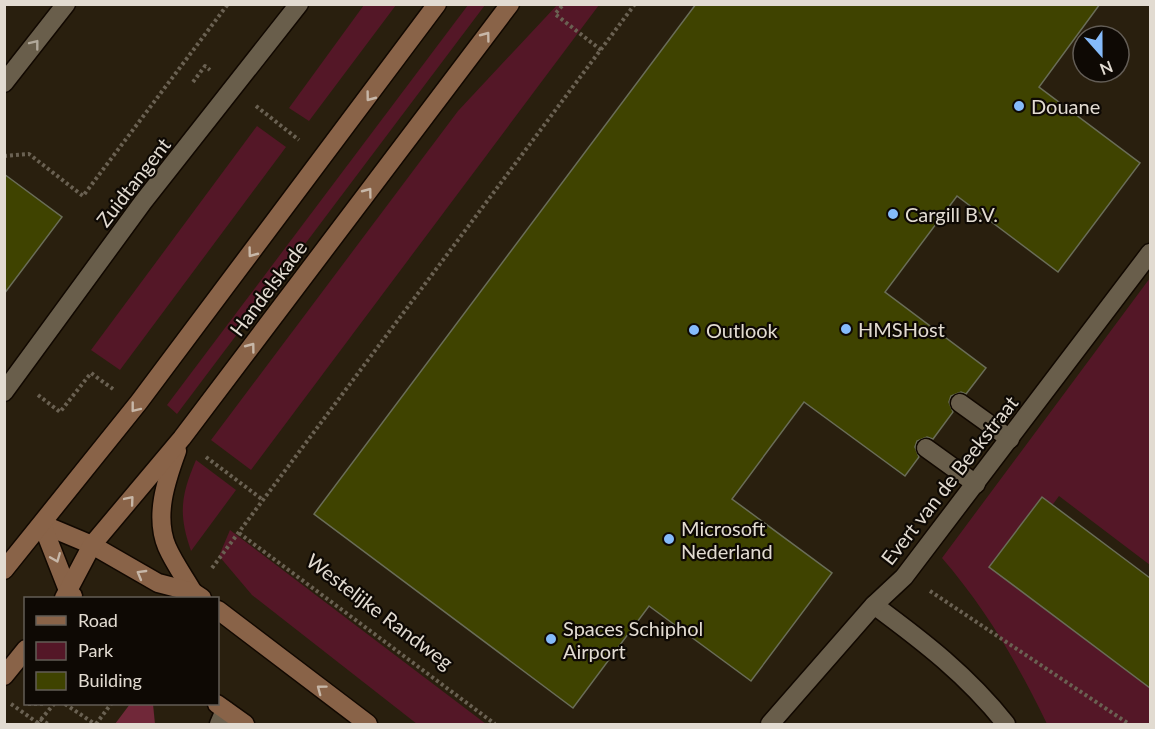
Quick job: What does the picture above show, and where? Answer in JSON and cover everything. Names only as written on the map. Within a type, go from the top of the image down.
[{"type":"street","points":[[4,83],[66,4]]},
{"type":"street","name":"Zuidtangent","points":[[5,394],[143,202],[298,4]]},
{"type":"street","name":"Handelskade","points":[[4,570],[140,402],[437,4]]},
{"type":"street","name":"Handelskade","points":[[70,597],[92,545],[182,438],[510,4]]},
{"type":"street","name":"Evert van de Beekstraat","points":[[770,724],[874,604],[904,577],[1150,253]]},
{"type":"street","points":[[960,403],[1010,439]]},
{"type":"street","points":[[182,438],[163,489],[162,516],[166,546],[198,595]]},
{"type":"street","points":[[926,448],[976,483]]},
{"type":"street","points":[[42,524],[92,545],[158,584],[198,595]]},
{"type":"street","points":[[42,524],[70,597]]},
{"type":"street","points":[[874,604],[951,663],[981,693],[1006,724]]},
{"type":"street","points":[[219,611],[368,724]]},
{"type":"street","points":[[4,676],[24,651]]},
{"type":"street","points":[[220,713],[245,724]]},
{"type":"path","points":[[4,156],[29,154],[83,196],[228,4]]},
{"type":"path","points":[[562,6],[555,14],[602,50],[636,4]]},
{"type":"path","name":"Westelijke Randweg","points":[[495,724],[239,532],[602,50]]},
{"type":"path","points":[[253,104],[302,142]]},
{"type":"path","points":[[904,577],[937,595],[1129,724]]},
{"type":"path","points":[[4,699],[38,722],[48,724]]},
{"type":"path","points":[[38,722],[53,705]]},
{"type":"path","points":[[66,705],[95,724],[110,705]]},
{"type":"green space","points":[[558,4],[599,5],[251,470],[211,440],[458,111]]},
{"type":"green space","points":[[364,5],[396,5],[309,121],[289,108]]},
{"type":"green space","points":[[468,5],[485,5],[177,414],[167,405]]},
{"type":"green space","points":[[257,126],[286,147],[120,370],[91,350]]},
{"type":"green space","points":[[1150,278],[1150,565],[1059,496],[1018,552],[1150,652],[1150,724],[1047,724],[1025,680],[987,617],[942,558]]},
{"type":"green space","points":[[196,460],[236,490],[191,551],[184,526],[183,505],[184,494]]},
{"type":"green space","points":[[230,530],[486,724],[417,724],[252,595],[219,556]]},
{"type":"shaded area","points":[[129,705],[153,705],[155,724],[115,724]]},
{"type":"building","name":"Outlook","points":[[696,4],[1100,4],[1085,24],[1071,24],[1071,43],[1039,87],[1140,163],[1058,272],[957,196],[885,292],[986,368],[966,394],[961,392],[951,396],[949,402],[953,412],[933,439],[927,437],[917,441],[915,447],[919,457],[905,476],[804,402],[732,499],[832,573],[751,681],[649,606],[573,708],[314,514]]},
{"type":"building","points":[[4,174],[62,217],[4,294]]},
{"type":"building","points":[[1042,497],[1150,578],[1150,688],[989,567]]},
{"type":"place","name":"Douane","points":[[1019,106]]},
{"type":"place","name":"Cargill B.V.","points":[[893,214]]},
{"type":"place","name":"HMSHost","points":[[846,329]]},
{"type":"place","name":"Outlook","points":[[694,330]]},
{"type":"place","name":"Microsoft Nederland","points":[[669,539]]},
{"type":"place","name":"Spaces Schiphol Airport","points":[[551,639]]}]
